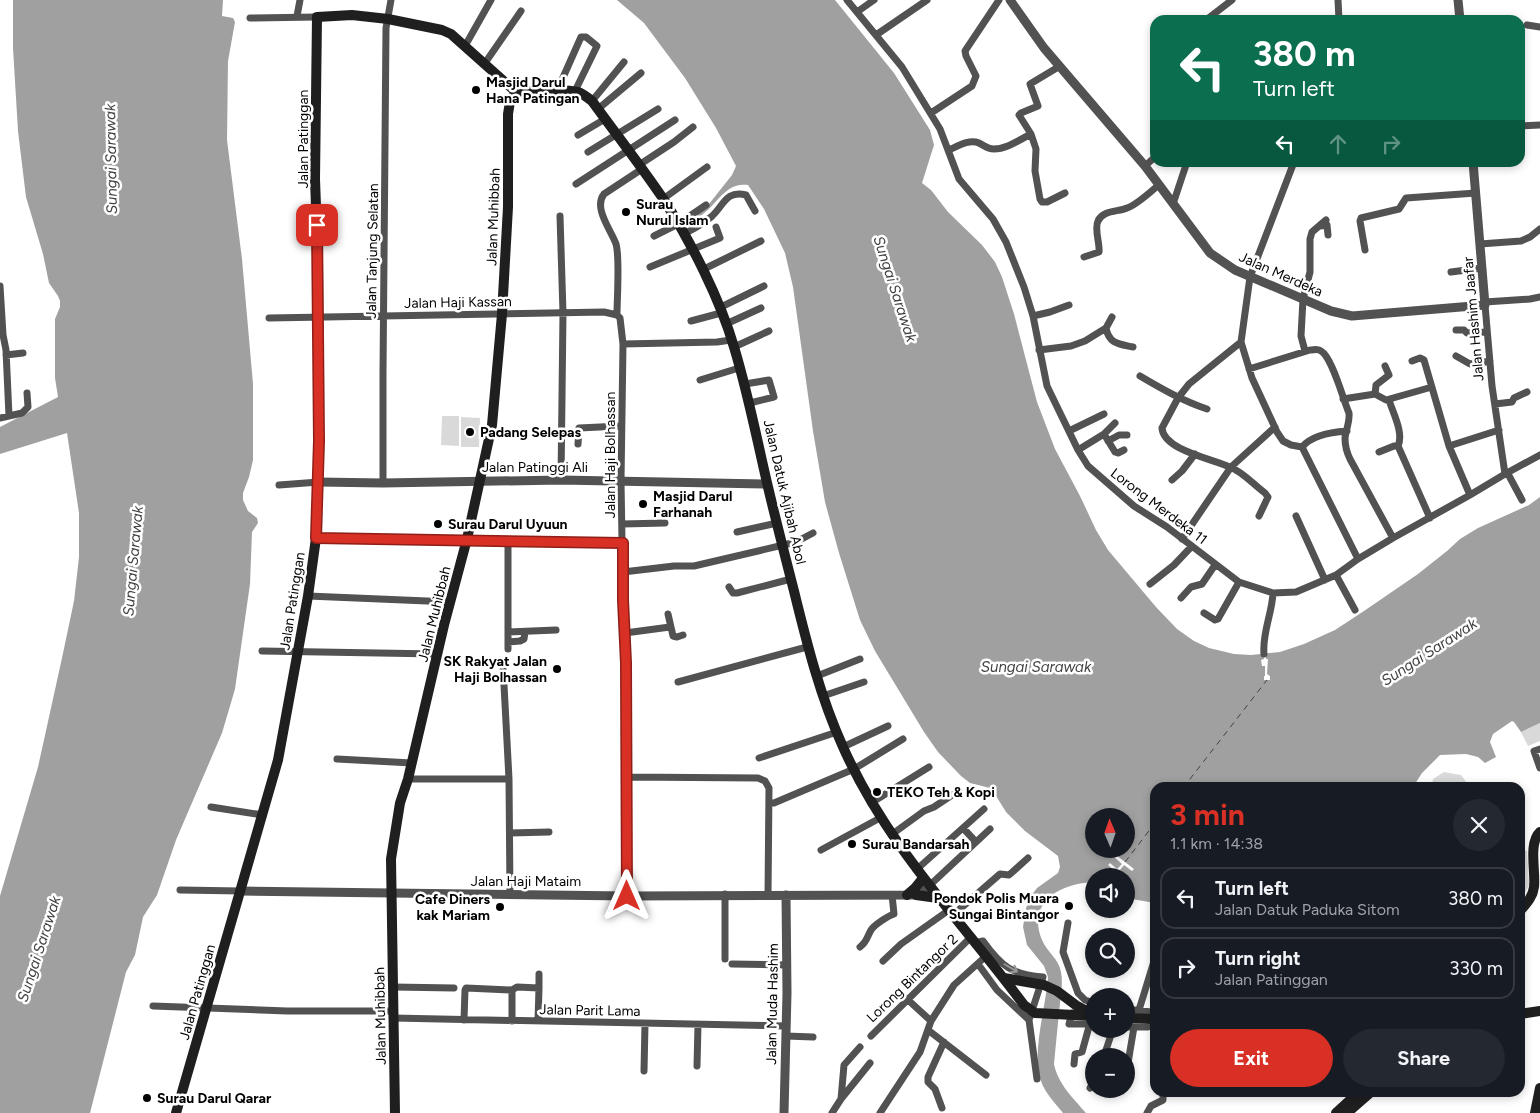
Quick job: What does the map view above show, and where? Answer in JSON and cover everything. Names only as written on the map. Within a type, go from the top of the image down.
[{"type":"main road","points":[[317,17],[352,15],[388,19],[442,30],[465,46],[516,92],[575,91]]},
{"type":"main road","name":"Jalan Patinggan","points":[[176,1113],[264,814],[278,760],[308,596],[316,538],[319,482],[319,317],[315,179],[317,17]]},
{"type":"main road","name":"Jalan Datuk Ajibah Abol","points":[[575,91],[585,95],[595,105],[663,198],[684,234],[726,324],[750,403],[767,484],[807,647],[823,696],[843,747],[880,818],[922,878],[972,941],[981,960],[1004,978],[1024,1005],[1035,1013],[1085,1018]]},
{"type":"main road","name":"Jalan Muhibbah","points":[[395,1113],[391,893],[393,844],[400,803],[408,779],[437,654],[467,539],[492,425],[502,314],[508,202],[508,114],[510,102],[516,92]]},
{"type":"main road","points":[[1525,906],[1534,888],[1534,846],[1536,836],[1540,832]]},
{"type":"main road","points":[[922,878],[912,895],[938,898]]},
{"type":"main road","points":[[1004,978],[1044,985],[1057,991],[1085,1012]]},
{"type":"main road","points":[[1525,1014],[1538,1013]]},
{"type":"main road","points":[[1135,1018],[1150,1019]]},
{"type":"main road","points":[[1535,1113],[1540,1088]]},
{"type":"main road","points":[[1336,1113],[1354,1097]]},
{"type":"main road","points":[[1347,1113],[1365,1097]]},
{"type":"street","points":[[297,16],[300,0]]},
{"type":"street","name":"Jalan Tanjung Selatan","points":[[384,483],[388,19],[391,0]]},
{"type":"street","points":[[465,46],[491,0]]},
{"type":"street","name":"Lorong Merdeka 11","points":[[847,0],[902,67],[930,112],[959,179],[992,219],[1006,242],[1033,316],[1047,386],[1078,450],[1088,466],[1134,506],[1192,546],[1239,582],[1272,592],[1296,592],[1325,580],[1336,575],[1392,538],[1540,455]]},
{"type":"street","points":[[857,12],[874,0]]},
{"type":"street","points":[[876,35],[927,0]]},
{"type":"street","points":[[930,112],[972,86],[976,76],[965,51],[1000,0]]},
{"type":"street","name":"Jalan Merdeka","points":[[1010,0],[1044,48],[1145,166],[1210,252],[1235,270],[1331,311],[1352,316],[1485,304]]},
{"type":"street","points":[[1212,15],[1232,0]]},
{"type":"street","points":[[1338,0],[1339,15]]},
{"type":"street","points":[[1458,0],[1460,15]]},
{"type":"street","points":[[485,63],[521,11]]},
{"type":"street","points":[[250,18],[317,17]]},
{"type":"street","points":[[1528,26],[1540,28]]},
{"type":"street","points":[[558,91],[579,40],[582,37],[586,37],[597,46],[575,91]]},
{"type":"street","points":[[595,105],[624,62]]},
{"type":"street","points":[[1060,66],[1030,84],[1038,106],[1019,115],[1031,134],[1036,149],[1035,171],[1040,199],[1042,202],[1046,202],[1065,193]]},
{"type":"street","points":[[595,105],[641,73]]},
{"type":"street","points":[[588,152],[658,109]]},
{"type":"street","points":[[578,135],[605,119]]},
{"type":"street","points":[[576,184],[675,120]]},
{"type":"street","points":[[1525,126],[1540,125]]},
{"type":"street","points":[[693,126],[601,198],[600,206],[617,249],[617,315],[620,318],[623,344],[733,343],[769,331]]},
{"type":"street","points":[[948,150],[971,142],[986,148],[1006,147],[1031,134]]},
{"type":"street","points":[[1145,166],[1150,162]]},
{"type":"street","points":[[663,198],[706,167]]},
{"type":"street","points":[[1173,204],[1185,167]]},
{"type":"street","points":[[1292,167],[1250,277],[1241,342],[1249,369],[1283,441],[1302,447]]},
{"type":"street","name":"Jalan Hashim Jaafar","points":[[1473,167],[1490,361],[1506,473]]},
{"type":"street","points":[[1084,258],[1099,252],[1098,220],[1116,210],[1128,208],[1159,185]]},
{"type":"street","points":[[1365,250],[1361,218],[1399,209],[1406,198],[1476,193]]},
{"type":"street","points":[[684,234],[713,215],[728,197],[733,194],[746,195],[754,211]]},
{"type":"street","points":[[654,236],[678,224],[706,205]]},
{"type":"street","points":[[560,216],[563,313],[561,480]]},
{"type":"street","points":[[1304,351],[1301,336],[1303,299],[1310,272],[1310,239],[1312,232],[1326,220]]},
{"type":"street","points":[[1319,226],[1327,225],[1328,235]]},
{"type":"street","points":[[650,267],[720,238],[716,227]]},
{"type":"street","points":[[1480,244],[1521,241],[1540,229]]},
{"type":"street","points":[[702,270],[761,241]]},
{"type":"street","points":[[1451,272],[1482,268]]},
{"type":"street","points":[[0,286],[9,416]]},
{"type":"street","points":[[691,321],[720,310],[764,286]]},
{"type":"street","points":[[1485,304],[1540,297]]},
{"type":"street","points":[[1033,316],[1069,305]]},
{"type":"street","points":[[726,324],[760,308]]},
{"type":"street","name":"Jalan Haji Kassan","points":[[269,318],[604,312],[617,315]]},
{"type":"street","points":[[1039,350],[1058,346],[1071,346],[1085,341],[1106,328],[1112,317]]},
{"type":"street","points":[[1106,328],[1107,336],[1111,340],[1133,346]]},
{"type":"street","points":[[1456,330],[1464,330],[1467,333],[1487,332]]},
{"type":"street","points":[[1241,342],[1189,384],[1178,398],[1162,428],[1163,434],[1170,443],[1231,467],[1267,495],[1266,502],[1259,516]]},
{"type":"street","name":"Jalan Haji Bolhassan","points":[[623,344],[621,481],[625,633],[627,896]]},
{"type":"street","points":[[1249,369],[1304,351],[1318,349],[1323,352],[1332,367],[1349,413],[1350,420],[1345,438],[1346,449],[1392,538]]},
{"type":"street","points":[[6,355],[23,353]]},
{"type":"street","points":[[1456,356],[1470,364],[1490,361]]},
{"type":"street","points":[[1412,361],[1420,358],[1424,360],[1449,446],[1470,495]]},
{"type":"street","points":[[1375,394],[1376,386],[1389,375],[1385,366]]},
{"type":"street","points":[[700,380],[739,368]]},
{"type":"street","points":[[1140,376],[1187,403],[1207,409]]},
{"type":"street","points":[[745,384],[769,380],[774,397],[750,403]]},
{"type":"street","points":[[1343,399],[1375,394],[1389,400],[1432,387]]},
{"type":"street","points":[[1495,404],[1512,402],[1514,398],[1528,392]]},
{"type":"street","points":[[0,418],[22,413],[28,407],[26,393]]},
{"type":"street","points":[[1389,400],[1399,430],[1400,442],[1398,446],[1430,518]]},
{"type":"street","points":[[1069,431],[1104,414]]},
{"type":"street","points":[[1078,450],[1104,434],[1115,423]]},
{"type":"street","points":[[578,444],[579,428],[621,426]]},
{"type":"street","points":[[1182,539],[1231,467],[1275,427]]},
{"type":"street","points":[[1449,446],[1499,430]]},
{"type":"street","points":[[1302,447],[1306,442],[1320,436],[1347,431]]},
{"type":"street","points":[[1104,434],[1115,452],[1118,453],[1124,450]]},
{"type":"street","points":[[1108,441],[1119,435],[1127,435]]},
{"type":"street","points":[[1379,452],[1398,446]]},
{"type":"street","points":[[1302,447],[1358,559]]},
{"type":"street","points":[[1172,480],[1182,472],[1195,454]]},
{"type":"street","points":[[1506,473],[1522,500]]},
{"type":"street","name":"Jalan Patinggi Ali","points":[[279,485],[303,482],[384,483],[561,480],[767,484]]},
{"type":"street","points":[[1296,516],[1325,580]]},
{"type":"street","points":[[622,524],[665,523]]},
{"type":"street","points":[[737,532],[777,524]]},
{"type":"street","points":[[622,572],[674,566],[694,566],[803,539],[813,533]]},
{"type":"street","points":[[316,538],[623,543]]},
{"type":"street","points":[[508,540],[508,646],[524,639],[525,632]]},
{"type":"street","points":[[1150,584],[1174,565],[1192,546]]},
{"type":"street","points":[[1181,598],[1191,587],[1202,584],[1215,565]]},
{"type":"street","points":[[1336,575],[1355,610]]},
{"type":"street","points":[[729,586],[734,593],[737,593],[791,579]]},
{"type":"street","points":[[1204,613],[1215,620],[1218,619],[1239,582]]},
{"type":"street","points":[[1264,654],[1263,640],[1272,606],[1272,592]]},
{"type":"street","points":[[308,596],[450,602]]},
{"type":"street","points":[[668,614],[674,637],[683,635]]},
{"type":"street","points":[[625,633],[670,627]]},
{"type":"street","points":[[508,632],[556,630]]},
{"type":"street","points":[[678,682],[807,647]]},
{"type":"street","points":[[262,651],[437,654]]},
{"type":"street","points":[[817,676],[860,659]]},
{"type":"street","points":[[502,666],[506,701],[509,779],[510,894]]},
{"type":"street","points":[[823,696],[864,682]]},
{"type":"street","points":[[843,747],[888,726]]},
{"type":"street","points":[[759,758],[837,732]]},
{"type":"street","points":[[769,803],[774,803],[854,769],[903,739]]},
{"type":"street","points":[[1537,750],[1540,768]]},
{"type":"street","points":[[337,759],[412,763]]},
{"type":"street","points":[[872,803],[929,767]]},
{"type":"street","points":[[627,777],[758,778],[765,781],[769,788],[768,895]]},
{"type":"street","points":[[408,779],[509,779]]},
{"type":"street","points":[[891,835],[924,811],[952,795]]},
{"type":"street","points":[[211,807],[264,814]]},
{"type":"street","points":[[922,878],[964,828],[984,809]]},
{"type":"street","points":[[821,850],[880,818]]},
{"type":"street","points":[[964,828],[976,842]]},
{"type":"street","points":[[922,878],[976,842],[990,829]]},
{"type":"street","points":[[510,834],[549,832]]},
{"type":"street","points":[[883,961],[901,944],[951,913],[1000,874],[1009,875],[1028,858]]},
{"type":"street","name":"Jalan Haji Mataim","points":[[180,890],[627,896],[725,894],[912,895]]},
{"type":"street","points":[[724,959],[725,894]]},
{"type":"street","name":"Jalan Muda Hashim","points":[[784,1113],[786,895]]},
{"type":"street","points":[[860,947],[868,940],[872,928],[894,914],[892,895]]},
{"type":"street","points":[[1068,923],[1063,952],[1078,993],[1085,1000]]},
{"type":"street","points":[[972,941],[983,941],[996,960],[1014,971],[1027,976],[1043,977],[1029,1020],[1037,1079]]},
{"type":"street","name":"Lorong Bintangor 2","points":[[871,1036],[907,999],[972,941]]},
{"type":"street","points":[[880,1113],[920,1052],[931,1021],[954,985],[981,960],[997,990],[1029,1020]]},
{"type":"street","points":[[732,964],[786,965]]},
{"type":"street","points":[[538,1021],[539,974]]},
{"type":"street","points":[[1139,1010],[1150,974]]},
{"type":"street","points":[[393,987],[454,988]]},
{"type":"street","points":[[464,1020],[464,990],[466,988],[512,990],[517,987],[539,988]]},
{"type":"street","points":[[512,990],[512,1021]]},
{"type":"street","points":[[1078,993],[1069,1024],[1085,1021]]},
{"type":"street","points":[[907,999],[931,1021]]},
{"type":"street","name":"Jalan Parit Lama","points":[[152,1006],[393,1014],[464,1020],[786,1026]]},
{"type":"street","points":[[1135,1010],[1150,1012]]},
{"type":"street","points":[[644,1071],[645,1024]]},
{"type":"street","points":[[697,1066],[698,1024]]},
{"type":"street","points":[[1135,1027],[1148,1027],[1150,1025]]},
{"type":"street","points":[[928,1030],[986,1075]]},
{"type":"street","points":[[786,1036],[813,1037]]},
{"type":"street","points":[[1074,1064],[1075,1054],[1082,1052],[1087,1038]]},
{"type":"street","points":[[942,1108],[935,1089],[928,1082],[928,1077],[944,1042]]},
{"type":"street","points":[[841,1100],[844,1065],[860,1046]]},
{"type":"street","points":[[832,1113],[870,1063]]},
{"type":"street","points":[[1147,1113],[1151,1106],[1164,1100],[1164,1097]]},
{"type":"shaded area","points":[[442,416],[459,416],[459,446],[441,445]]},
{"type":"shaded area","name":"Padang Selepas","points":[[461,417],[480,418],[479,447],[461,447]]},
{"type":"shaded area","points":[[1540,723],[1540,741],[1528,746],[1521,732]]},
{"type":"shaded area","points":[[1444,772],[1461,775],[1466,782],[1432,782],[1433,779]]},
{"type":"shaded area","points":[[1525,850],[1527,851],[1529,885],[1525,892]]},
{"type":"water","name":"Sungai Sarawak","points":[[13,0],[223,0],[222,16],[233,18],[235,22],[228,61],[227,140],[242,259],[253,384],[253,460],[243,493],[243,500],[248,511],[257,518],[258,523],[252,532],[250,584],[235,689],[222,733],[176,840],[157,895],[143,917],[135,955],[126,972],[90,1113],[0,1113],[0,896],[38,767],[74,601],[79,557],[79,513],[67,433],[0,454],[0,427],[58,397],[55,378],[55,319],[60,307],[60,301],[49,283],[43,254],[26,197],[18,131],[13,48]]},
{"type":"water","name":"Sungai Sarawak","points":[[617,0],[835,0],[894,73],[930,130],[934,145],[922,183],[931,190],[948,212],[982,245],[995,262],[1014,314],[1037,402],[1055,449],[1096,530],[1108,550],[1177,629],[1194,641],[1209,648],[1234,654],[1251,655],[1280,652],[1335,630],[1418,574],[1460,539],[1478,528],[1529,505],[1540,497],[1540,723],[1521,732],[1512,721],[1493,734],[1490,742],[1496,757],[1485,763],[1478,757],[1466,754],[1440,755],[1422,773],[1416,782],[1150,782],[1150,902],[1135,900],[1135,868],[1085,868],[1085,883],[1059,891],[1043,905],[1039,915],[1038,927],[1042,940],[1060,967],[1062,976],[1054,1064],[1062,1084],[1086,1113],[1063,1113],[1045,1090],[1038,1070],[1038,1044],[1048,977],[1044,966],[1027,945],[1023,927],[1026,908],[1031,896],[1037,888],[1058,873],[1060,867],[1058,856],[1025,831],[1006,812],[993,791],[970,783],[938,752],[875,651],[860,620],[825,502],[793,287],[785,253],[764,209],[748,185],[739,185],[731,188],[700,216],[692,219],[709,204],[732,175],[736,166],[716,128],[685,78],[644,23]]},
{"type":"pier","points":[[1263,654],[1266,654],[1266,659],[1268,659],[1267,674],[1270,676],[1270,680],[1264,680],[1265,666],[1262,666],[1261,660],[1264,659]]},
{"type":"pier","points":[[1115,858],[1120,858],[1133,868],[1128,868],[1124,865],[1122,868],[1118,868],[1122,864]]},
{"type":"pier","points":[[1110,863],[1116,868],[1112,868],[1108,865]]},
{"type":"ferry route","points":[[1188,782],[1267,680]]},
{"type":"ferry route","points":[[1125,862],[1150,830]]},
{"type":"place","name":"Masjid Darul Hana Patingan","points":[[476,90]]},
{"type":"place","name":"Surau Nurul Islam","points":[[626,212]]},
{"type":"place","name":"Padang Selepas","points":[[470,432]]},
{"type":"place","name":"Masjid Darul Farhanah","points":[[643,504]]},
{"type":"place","name":"Surau Darul Uyuun","points":[[438,524]]},
{"type":"place","name":"SK Rakyat Jalan Haji Bolhassan","points":[[557,669]]},
{"type":"place","name":"TEKO Teh & Kopi","points":[[877,792]]},
{"type":"place","name":"Surau Bandarsah","points":[[852,844]]},
{"type":"place","name":"Pondok Polis Muara Sungai Bintangor","points":[[1069,906]]},
{"type":"place","name":"Cafe Diners kak Mariam","points":[[500,907]]},
{"type":"place","name":"Surau Darul Qarar","points":[[147,1098]]},
{"type":"route","points":[[317,225],[319,482],[316,538],[623,543],[623,600],[626,643],[627,896]]}]
